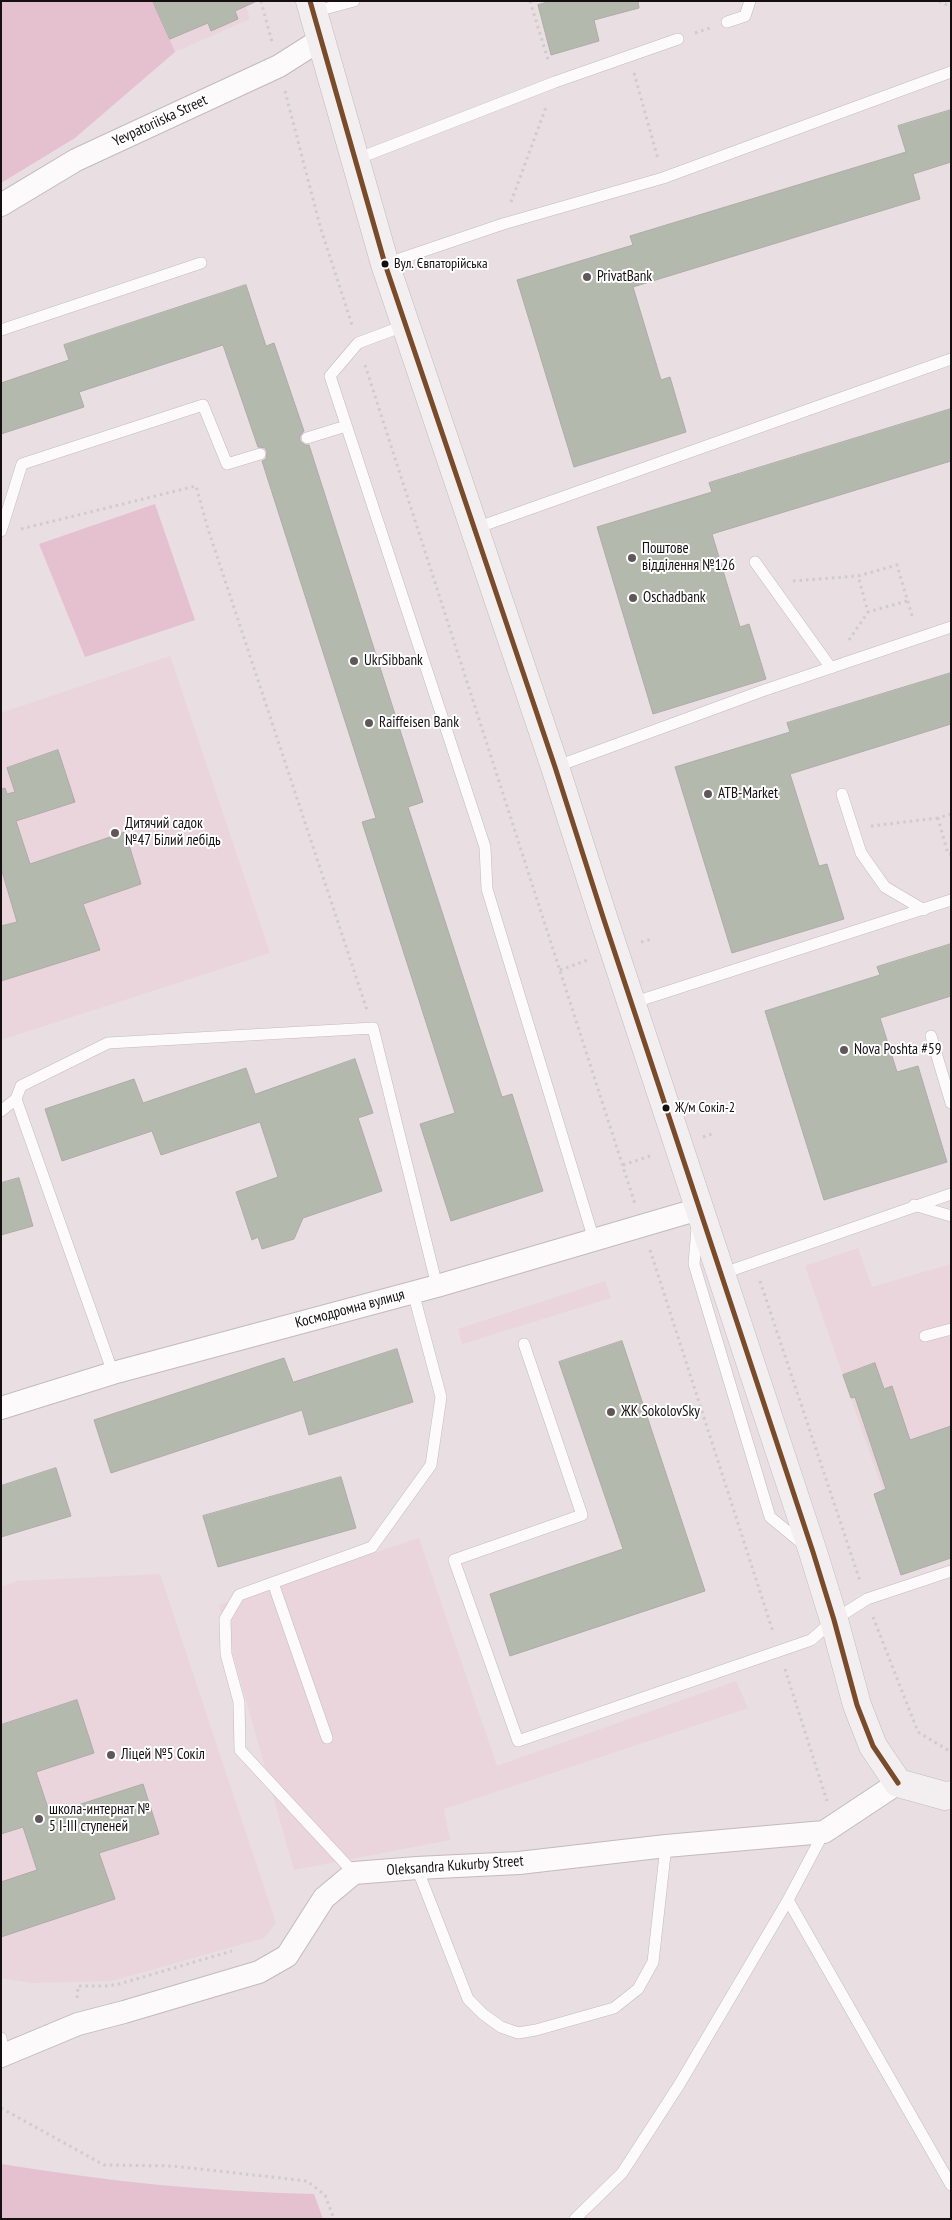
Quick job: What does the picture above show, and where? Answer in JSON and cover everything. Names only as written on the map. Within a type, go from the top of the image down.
[{"type":"street","points":[[312,7],[385,264],[556,767],[699,1209],[813,1552],[858,1705],[873,1746],[898,1783],[945,1796],[951,1795]]},
{"type":"street","name":"Yevpatoriiska Street","points":[[1,205],[76,160],[279,66],[320,40]]},
{"type":"street","name":"Космодромна вулиця","points":[[1,1408],[113,1373],[437,1286],[699,1209]]},
{"type":"street","name":"Oleksandra Kukurby Street","points":[[354,1873],[519,1863],[829,1828],[898,1783]]},
{"type":"street","points":[[2,2050],[78,2024],[259,1972],[287,1956],[324,1898],[354,1873]]},
{"type":"lane","points":[[312,7],[354,1]]},
{"type":"lane","points":[[727,22],[745,16],[750,1]]},
{"type":"lane","points":[[354,160],[555,82],[678,39]]},
{"type":"lane","points":[[385,264],[503,224],[663,178],[951,72]]},
{"type":"lane","points":[[1,330],[201,263]]},
{"type":"lane","points":[[406,325],[358,343],[330,376],[485,847],[487,889],[594,1240]]},
{"type":"lane","points":[[476,528],[951,359]]},
{"type":"lane","points":[[1,531],[22,464],[203,405],[227,464],[260,454]]},
{"type":"lane","points":[[307,438],[346,426]]},
{"type":"lane","points":[[755,562],[831,668]]},
{"type":"lane","points":[[556,767],[951,627]]},
{"type":"lane","points":[[842,794],[861,853],[885,887],[924,910]]},
{"type":"lane","points":[[632,1003],[951,900]]},
{"type":"lane","points":[[1,1111],[16,1099],[21,1086],[108,1043],[373,1028],[437,1286]]},
{"type":"lane","points":[[930,1036],[951,1103]]},
{"type":"lane","points":[[16,1099],[113,1373]]},
{"type":"lane","points":[[721,1274],[914,1205],[951,1194]]},
{"type":"lane","points":[[914,1205],[951,1216]]},
{"type":"lane","points":[[699,1209],[694,1264],[770,1517],[813,1552]]},
{"type":"lane","points":[[354,1873],[240,1750],[239,1702],[226,1654],[225,1619],[239,1595],[372,1547],[431,1465],[441,1397],[413,1292]]},
{"type":"lane","points":[[925,1336],[951,1329]]},
{"type":"lane","points":[[524,1344],[582,1515],[454,1560],[518,1741],[811,1640],[834,1620],[866,1599],[951,1571]]},
{"type":"lane","points":[[273,1583],[327,1738]]},
{"type":"lane","points":[[575,2219],[622,2173],[679,2085],[829,1828]]},
{"type":"lane","points":[[417,1868],[468,1999],[483,2014],[501,2027],[518,2032],[536,2030],[614,2008],[638,1989],[653,1962],[666,1846]]},
{"type":"lane","points":[[788,1900],[951,2185]]},
{"type":"path","points":[[261,1],[320,226],[779,1651],[829,1828]]},
{"type":"path","points":[[503,224],[555,82],[530,1]]},
{"type":"path","points":[[939,1],[951,7]]},
{"type":"path","points":[[678,39],[727,22]]},
{"type":"path","points":[[629,56],[663,178]]},
{"type":"path","points":[[20,529],[196,486],[208,529],[373,1028]]},
{"type":"path","points":[[770,583],[858,576],[897,565],[907,601],[868,612],[858,576]]},
{"type":"path","points":[[853,828],[938,818],[951,814]]},
{"type":"path","points":[[938,818],[948,854],[951,854]]},
{"type":"path","points":[[753,1262],[866,1599],[918,1732],[951,1752]]},
{"type":"path","points":[[78,2024],[76,2004],[78,1986],[119,1984],[234,1951]]},
{"type":"path","points":[[1,2108],[104,2165],[173,2166],[306,2181],[325,2195],[334,2219]]},
{"type":"shaded area","points":[[1,1],[153,1],[175,52],[75,138],[1,183]]},
{"type":"shaded area","points":[[153,1],[244,1],[250,19],[175,52]]},
{"type":"shaded area","points":[[155,504],[195,620],[85,657],[39,544]]},
{"type":"shaded area","name":"Дитячий садок №47 Білий лебідь","points":[[170,656],[270,953],[1,1040],[1,713]]},
{"type":"shaded area","points":[[858,1248],[872,1287],[951,1264],[951,1467],[883,1491],[805,1266]]},
{"type":"shaded area","points":[[605,1281],[611,1298],[462,1344],[458,1329]]},
{"type":"shaded area","points":[[419,1538],[497,1766],[736,1681],[748,1708],[444,1809],[450,1840],[294,1870],[219,1605]]},
{"type":"shaded area","name":"Ліцей №5 Сокіл","points":[[160,1574],[276,1923],[264,1938],[112,1981],[32,1983],[1,1978],[1,1587],[18,1581]]},
{"type":"shaded area","points":[[1,2164],[157,2185],[235,2191],[314,2194],[323,2219],[1,2219]]},
{"type":"building","points":[[153,1],[257,1],[235,11],[238,19],[211,31],[208,23],[170,39]]},
{"type":"building","points":[[552,1],[638,1],[639,8],[594,20],[599,41],[551,55],[538,5]]},
{"type":"building","points":[[951,110],[951,162],[913,174],[920,199],[633,287],[661,380],[670,377],[686,432],[574,467],[517,280],[633,245],[630,236],[906,152],[898,126]]},
{"type":"building","points":[[246,285],[266,346],[274,343],[304,431],[300,436],[300,441],[305,445],[309,445],[423,802],[408,807],[502,1097],[512,1094],[543,1191],[451,1221],[420,1124],[455,1113],[362,822],[376,818],[262,461],[266,459],[267,452],[265,448],[258,447],[223,345],[79,392],[84,407],[1,434],[1,383],[69,360],[64,345]]},
{"type":"building","points":[[951,409],[951,461],[712,534],[740,627],[749,624],[766,679],[653,714],[597,527],[712,492],[709,483]]},
{"type":"building","points":[[951,673],[951,724],[790,774],[819,866],[827,864],[844,919],[732,953],[675,767],[790,732],[787,723]]},
{"type":"building","points":[[58,750],[75,802],[16,821],[30,864],[125,832],[141,884],[83,904],[100,950],[1,981],[1,926],[17,922],[1,868],[1,789],[5,788],[7,794],[15,792],[7,768]]},
{"type":"building","points":[[951,944],[951,996],[880,1018],[897,1072],[918,1066],[947,1162],[824,1200],[765,1011],[880,975],[877,967]]},
{"type":"building","points":[[355,1059],[373,1113],[358,1118],[382,1191],[303,1218],[294,1239],[262,1249],[258,1237],[252,1240],[236,1192],[278,1177],[260,1122],[161,1155],[152,1131],[62,1161],[45,1109],[134,1079],[143,1103],[246,1068],[255,1094]]},
{"type":"building","points":[[19,1178],[33,1226],[1,1235],[1,1183]]},
{"type":"building","points":[[622,1341],[705,1591],[510,1656],[490,1594],[623,1549],[559,1362]]},
{"type":"building","points":[[397,1349],[413,1402],[309,1435],[302,1410],[111,1473],[94,1420],[284,1358],[293,1382]]},
{"type":"building","points":[[875,1363],[884,1389],[892,1386],[910,1440],[951,1426],[951,1558],[901,1575],[874,1494],[886,1489],[855,1397],[851,1398],[843,1375]]},
{"type":"building","points":[[56,1468],[71,1516],[1,1537],[1,1486]]},
{"type":"building","points":[[341,1477],[356,1528],[218,1567],[203,1516]]},
{"type":"building","name":"школа-интернат № 5 I-III ступеней","points":[[77,1700],[94,1753],[36,1772],[50,1814],[143,1784],[159,1834],[99,1853],[115,1899],[1,1937],[1,1882],[37,1870],[23,1827],[1,1834],[1,1725]]},
{"type":"transit line","points":[[310,1],[385,264],[555,767],[813,1552],[857,1705],[873,1746],[898,1783]]},
{"type":"place","name":"Вул. Євпаторійська","points":[[385,264]]},
{"type":"place","name":"PrivatBank","points":[[587,277]]},
{"type":"place","name":"Поштове відділення №126","points":[[632,558]]},
{"type":"place","name":"Oschadbank","points":[[633,598]]},
{"type":"place","name":"UkrSibbank","points":[[354,661]]},
{"type":"place","name":"Raiffeisen Bank","points":[[369,723]]},
{"type":"place","name":"ATB-Market","points":[[708,794]]},
{"type":"place","name":"Дитячий садок №47 Білий лебідь","points":[[115,833]]},
{"type":"place","name":"Nova Poshta #59","points":[[844,1050]]},
{"type":"place","name":"Ж/м Сокіл-2","points":[[666,1108]]},
{"type":"place","name":"ЖК SokolovSky","points":[[611,1412]]},
{"type":"place","name":"Ліцей №5 Сокіл","points":[[111,1755]]},
{"type":"place","name":"школа-интернат № 5 I-III ступеней","points":[[39,1819]]}]
